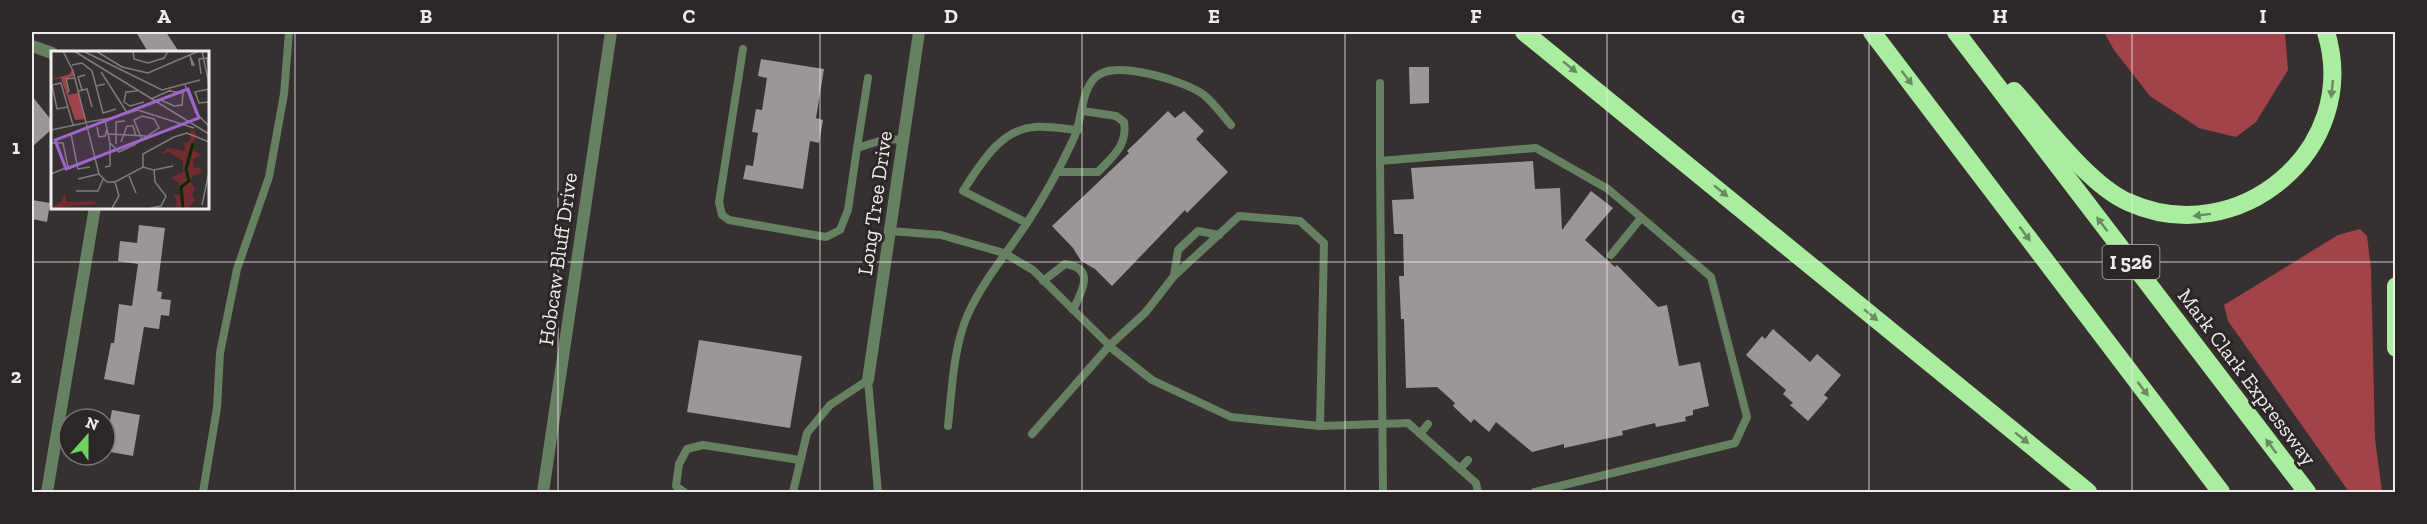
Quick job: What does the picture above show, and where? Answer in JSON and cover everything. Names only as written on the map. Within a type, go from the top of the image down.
[{"type":"highway","points":[[1524,32],[2088,492]]},
{"type":"highway","points":[[1872,32],[2221,492]]},
{"type":"highway","points":[[1958,32],[2109,192],[2148,210],[2189,217],[2217,214],[2257,197],[2278,182],[2312,148],[2324,125],[2331,98],[2332,50],[2326,32]]},
{"type":"highway","name":"Mark Clark Expressway","points":[[1958,32],[2307,492]]},
{"type":"highway","points":[[2395,343],[2396,285]]},
{"type":"street","name":"Hobcaw Bluff Drive","points":[[543,492],[611,32]]},
{"type":"street","name":"Long Tree Drive","points":[[868,381],[918,32]]},
{"type":"street","points":[[32,46],[51,53]]},
{"type":"street","points":[[47,492],[95,208]]},
{"type":"lane","points":[[203,492],[217,408],[220,353],[237,269],[269,177],[284,94],[289,32]]},
{"type":"lane","points":[[743,49],[719,201],[722,215],[729,220],[826,237],[840,230],[848,210],[868,78]]},
{"type":"lane","points":[[948,426],[955,364],[968,315],[1004,253],[1027,223],[1057,172],[1078,130],[1086,93],[1100,74],[1138,72],[1184,84],[1204,96],[1231,125]]},
{"type":"lane","points":[[1380,82],[1383,492]]},
{"type":"lane","points":[[1057,172],[1098,172],[1123,146],[1126,133],[1124,122],[1116,116],[1083,111]]},
{"type":"lane","points":[[1027,223],[963,191],[986,156],[1007,137],[1033,127],[1078,130]]},
{"type":"lane","points":[[857,148],[886,140],[904,140]]},
{"type":"lane","points":[[1380,161],[1536,148],[1608,189],[1711,277],[1747,417],[1735,443],[1535,492]]},
{"type":"lane","points":[[1032,434],[1110,345],[1145,313],[1174,276],[1239,216],[1300,221],[1324,243],[1320,426]]},
{"type":"lane","points":[[1611,255],[1641,218]]},
{"type":"lane","points":[[890,231],[941,235],[1004,253],[1032,270],[1110,345],[1152,380],[1231,417],[1320,426],[1381,422],[1408,423],[1476,483],[1478,492]]},
{"type":"lane","points":[[1174,276],[1178,250],[1198,231],[1219,235]]},
{"type":"lane","points":[[1043,281],[1065,264],[1075,266],[1082,271],[1084,280],[1082,291],[1073,310]]},
{"type":"lane","points":[[793,492],[807,433],[830,405],[868,381],[878,492]]},
{"type":"lane","points":[[1420,434],[1428,424]]},
{"type":"lane","points":[[684,492],[676,486],[679,464],[687,449],[703,445],[800,460]]},
{"type":"lane","points":[[1460,469],[1468,460]]},
{"type":"shaded area","points":[[2104,32],[2285,32],[2288,70],[2256,122],[2236,137],[2199,128],[2150,96],[2114,50]]},
{"type":"shaded area","points":[[2360,229],[2367,236],[2371,269],[2375,439],[2382,492],[2349,492],[2228,321],[2224,305],[2338,235]]},
{"type":"building","points":[[136,32],[166,32],[178,51],[147,51]]},
{"type":"building","points":[[761,59],[824,69],[816,118],[823,120],[819,143],[810,141],[803,189],[743,179],[746,165],[753,166],[758,133],[752,132],[756,109],[762,110],[767,78],[758,76]]},
{"type":"building","points":[[1409,67],[1429,67],[1429,103],[1410,104]]},
{"type":"building","points":[[32,96],[51,120],[51,130],[32,147]]},
{"type":"building","points":[[1168,111],[1175,118],[1184,111],[1204,131],[1196,139],[1228,172],[1187,213],[1185,210],[1112,286],[1095,269],[1081,261],[1073,248],[1052,226],[1129,153],[1127,151]]},
{"type":"building","points":[[1533,161],[1535,189],[1560,188],[1562,230],[1591,191],[1613,208],[1585,240],[1615,267],[1617,265],[1658,307],[1667,305],[1679,366],[1700,362],[1709,406],[1693,410],[1693,415],[1685,417],[1686,421],[1656,427],[1655,423],[1622,431],[1623,435],[1564,448],[1564,444],[1532,452],[1496,422],[1489,432],[1474,419],[1471,423],[1453,406],[1455,403],[1437,387],[1406,388],[1404,319],[1401,319],[1399,276],[1404,276],[1403,234],[1394,234],[1392,200],[1414,199],[1411,168]]},
{"type":"building","points":[[32,200],[50,203],[47,222],[32,219]]},
{"type":"building","points":[[139,225],[165,228],[157,291],[162,292],[161,299],[171,300],[169,316],[161,315],[159,329],[144,327],[134,385],[104,379],[111,343],[114,343],[119,304],[132,306],[138,264],[118,261],[120,241],[137,243]]},
{"type":"building","points":[[1773,329],[1810,362],[1817,354],[1841,375],[1824,395],[1828,398],[1808,421],[1790,405],[1793,403],[1783,394],[1786,390],[1746,355],[1762,336],[1765,339]]},
{"type":"building","points":[[699,340],[802,356],[790,428],[687,412]]},
{"type":"building","points":[[117,411],[140,415],[133,456],[117,453]]}]
